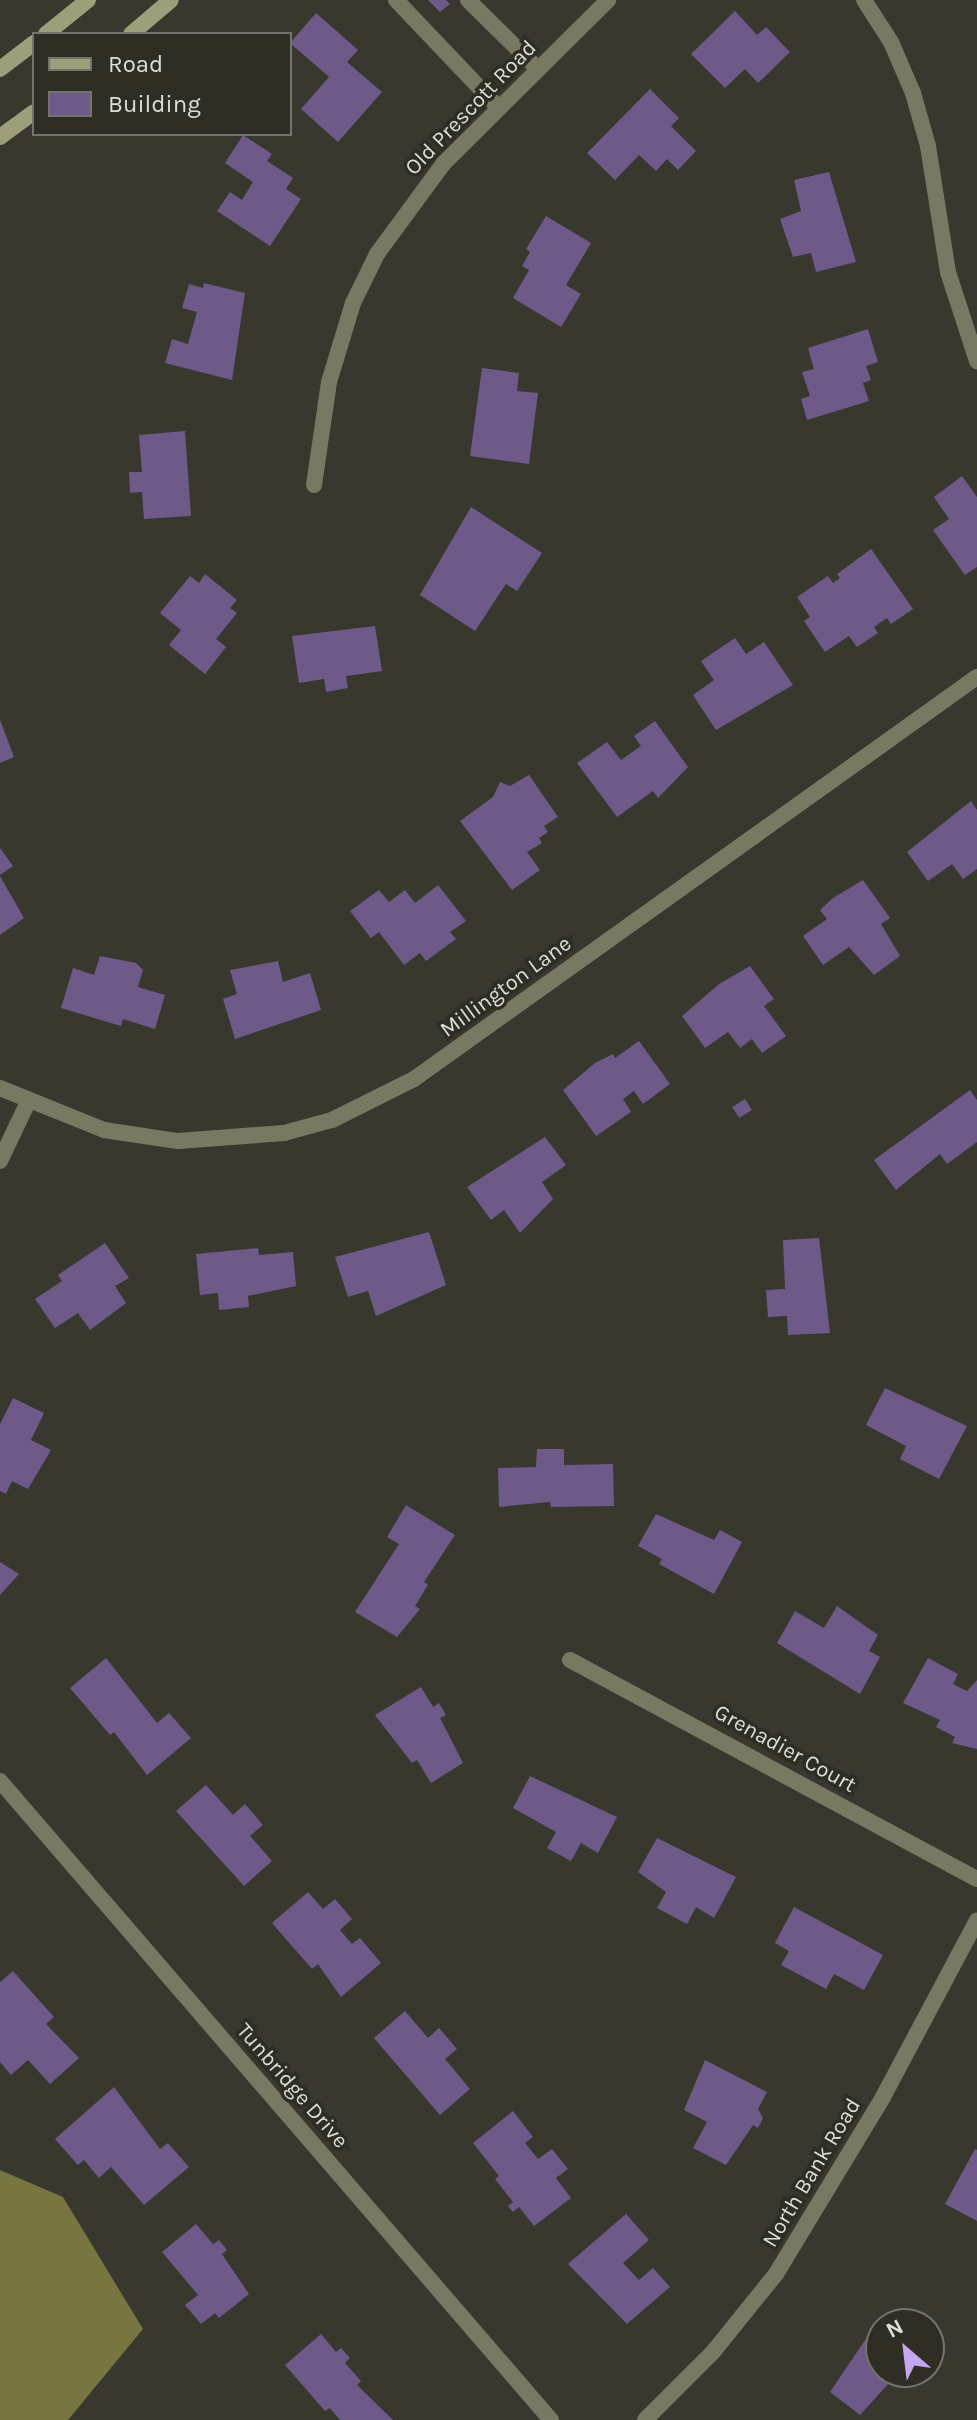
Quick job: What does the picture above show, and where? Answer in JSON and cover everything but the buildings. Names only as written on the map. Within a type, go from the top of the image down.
[{"type":"main road","points":[[48,32],[88,0]]},
{"type":"main road","points":[[133,32],[171,0]]},
{"type":"main road","points":[[0,69],[32,45]]},
{"type":"main road","points":[[0,137],[32,113]]},
{"type":"street","points":[[396,0],[499,108]]},
{"type":"street","points":[[468,0],[538,69]]},
{"type":"street","name":"Old Prescott Road","points":[[314,485],[329,382],[353,303],[410,204],[499,108],[608,0]]},
{"type":"street","points":[[864,0],[891,42],[913,93],[928,146],[948,272],[977,361]]},
{"type":"street","name":"Millington Lane","points":[[0,1088],[28,1102],[104,1130],[178,1141],[284,1133],[379,1099],[977,677]]},
{"type":"street","points":[[0,1161],[28,1102]]},
{"type":"street","name":"Grenadier Court","points":[[570,1660],[977,1879]]},
{"type":"street","name":"Tunbridge Drive","points":[[0,1781],[551,2420]]},
{"type":"street","name":"North Bank Road","points":[[645,2420],[713,2352],[776,2274],[883,2097],[977,1920]]},
{"type":"shaded area","points":[[0,2170],[63,2197],[143,2329],[68,2420],[0,2420]]}]
